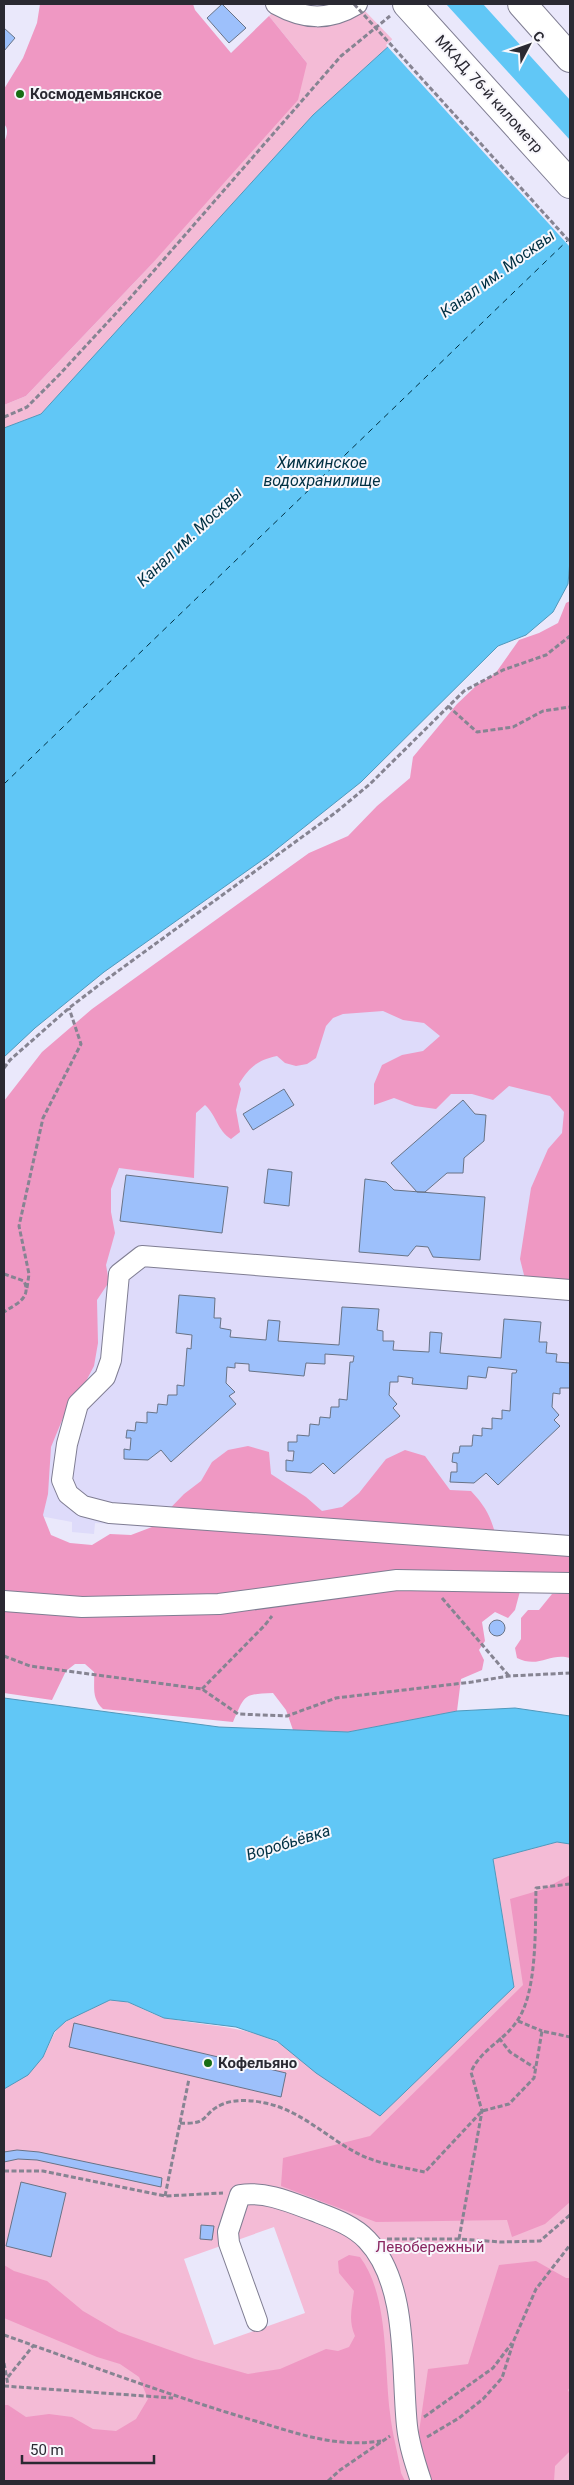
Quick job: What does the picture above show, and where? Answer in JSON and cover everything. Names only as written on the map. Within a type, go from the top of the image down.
[{"type":"highway","points":[[522,4],[570,58]]},
{"type":"highway","name":"МКАД, 76-й километр","points":[[402,7],[570,184]]},
{"type":"lane","points":[[276,4],[290,12],[317,18],[344,12],[355,4]]},
{"type":"lane","points":[[570,1290],[142,1256],[119,1274],[111,1360],[106,1377],[78,1404],[67,1444],[62,1480],[68,1494],[83,1506],[110,1513],[570,1546]]},
{"type":"lane","points":[[4,1602],[82,1607],[199,1605],[397,1580],[570,1583]]},
{"type":"lane","points":[[257,2321],[229,2243],[228,2232],[240,2195],[254,2193],[288,2201],[355,2229],[367,2240],[388,2276],[396,2300],[409,2436],[422,2481]]},
{"type":"path","points":[[355,4],[570,242]]},
{"type":"path","points":[[4,417],[27,407],[59,375],[131,298],[341,56],[402,7]]},
{"type":"path","points":[[4,1068],[10,1060],[69,1008],[335,813],[370,784],[464,691],[503,670],[546,655],[570,636]]},
{"type":"path","points":[[448,706],[478,732],[513,727],[543,711],[570,707]]},
{"type":"path","points":[[4,1312],[26,1296],[29,1274],[19,1226],[43,1118],[81,1044],[69,1008]]},
{"type":"path","points":[[4,1274],[24,1282],[27,1288]]},
{"type":"path","points":[[427,1581],[509,1676]]},
{"type":"path","points":[[202,1690],[265,1626],[285,1595]]},
{"type":"path","points":[[4,1656],[30,1666],[202,1690],[238,1714],[287,1716],[336,1698],[509,1676],[570,1673]]},
{"type":"path","points":[[459,2239],[482,2110],[471,2072],[476,2059],[518,2021],[527,1996],[532,1974],[536,1888],[570,1884]]},
{"type":"path","points":[[518,2021],[542,2031],[570,2037]]},
{"type":"path","points":[[180,2123],[194,2124],[204,2121],[223,2104],[242,2100],[265,2103],[291,2112],[355,2152],[374,2161],[425,2172],[482,2110],[509,2104],[534,2078],[542,2031]]},
{"type":"path","points":[[499,2038],[510,2052],[536,2068]]},
{"type":"path","points":[[164,2196],[189,2079]]},
{"type":"path","points":[[4,2171],[43,2171],[164,2196],[216,2193],[240,2195]]},
{"type":"path","points":[[367,2240],[459,2239],[501,2242],[540,2241],[570,2214]]},
{"type":"path","points":[[4,2335],[177,2398],[326,2441],[356,2444],[381,2441],[409,2436],[459,2418],[484,2399],[502,2378],[514,2340],[536,2289],[570,2245]]},
{"type":"path","points":[[409,2436],[493,2368],[514,2340]]},
{"type":"path","points":[[33,2346],[8,2377],[6,2386],[177,2398]]},
{"type":"path","points":[[4,2362],[8,2377]]},
{"type":"path","points":[[328,2481],[381,2441]]},
{"type":"shaded area","points":[[40,4],[193,4],[195,10],[231,53],[269,16],[307,63],[298,100],[150,266],[26,396],[4,405],[4,142],[7,128],[4,124],[4,89],[23,58],[37,23]]},
{"type":"shaded area","points":[[570,601],[570,1282],[525,1279],[520,1259],[531,1188],[548,1149],[562,1133],[564,1112],[550,1096],[509,1086],[493,1100],[472,1094],[451,1094],[436,1109],[415,1106],[394,1098],[374,1105],[374,1084],[382,1065],[402,1055],[423,1051],[440,1036],[424,1023],[403,1020],[383,1011],[343,1014],[333,1018],[326,1026],[316,1058],[307,1064],[296,1066],[285,1063],[277,1056],[259,1062],[246,1073],[239,1084],[241,1089],[236,1110],[240,1132],[231,1139],[226,1135],[205,1105],[196,1113],[194,1178],[119,1168],[111,1189],[111,1212],[115,1233],[106,1265],[109,1282],[97,1300],[98,1343],[94,1366],[84,1385],[70,1401],[51,1447],[48,1494],[43,1515],[51,1535],[70,1543],[92,1545],[110,1534],[131,1535],[152,1527],[184,1494],[201,1481],[212,1462],[228,1450],[248,1446],[269,1452],[271,1474],[306,1497],[322,1511],[342,1507],[359,1493],[386,1459],[405,1450],[425,1456],[450,1490],[471,1491],[482,1504],[489,1517],[498,1547],[570,1552],[570,1575],[523,1580],[515,1610],[508,1618],[495,1612],[482,1622],[485,1641],[479,1650],[484,1660],[482,1670],[461,1679],[457,1711],[348,1732],[293,1730],[286,1710],[273,1693],[250,1695],[243,1701],[233,1722],[103,1709],[95,1696],[94,1672],[85,1664],[75,1664],[66,1671],[52,1700],[4,1693],[4,1101],[42,1052],[92,1009],[309,853],[348,836],[377,806],[410,778],[413,757],[457,704],[477,685],[495,674],[519,640],[539,633],[558,623],[566,603]]},
{"type":"shaded area","points":[[570,766],[570,1559],[95,1523],[94,1534],[72,1532],[72,1522],[29,1514],[87,1138]]},
{"type":"shaded area","points":[[570,1593],[570,1658],[556,1657],[532,1662],[517,1658],[515,1648],[521,1639],[521,1618],[528,1610],[539,1610],[552,1594]]},
{"type":"shaded area","points":[[570,1875],[570,2202],[545,2224],[512,2237],[507,2220],[376,2222],[281,2186],[283,2158],[370,2136],[523,1985],[510,1899],[544,1889]]},
{"type":"shaded area","points":[[349,2255],[360,2257],[376,2291],[381,2311],[391,2420],[401,2473],[405,2481],[4,2481],[4,2405],[8,2405],[26,2417],[49,2414],[72,2417],[93,2429],[116,2431],[136,2419],[148,2399],[139,2377],[120,2364],[97,2357],[4,2318],[4,2265],[14,2271],[47,2281],[83,2311],[119,2332],[195,2359],[248,2374],[280,2369],[326,2349],[338,2351],[349,2347],[355,2336],[351,2319],[354,2291],[339,2273],[338,2261]]},
{"type":"shaded area","points":[[536,2261],[566,2278],[570,2278],[570,2387],[568,2390],[570,2394],[570,2451],[555,2466],[554,2481],[426,2481],[418,2439],[428,2369],[468,2364],[499,2265]]},
{"type":"green space","points":[[362,8],[394,41],[313,115],[41,414],[4,428],[4,405],[26,396],[150,266],[307,63],[269,16],[276,10]]},
{"type":"green space","name":"Левобережный","points":[[557,1842],[570,1844],[570,2481],[4,2481],[4,2089],[38,2063],[62,2024],[112,2000],[127,2002],[152,2014],[166,2018],[232,2028],[263,2036],[294,2052],[514,1987],[493,1859]],"holes":[[[274,2227],[305,2313],[214,2345],[184,2259]]]},
{"type":"water","name":"Химкинское водохранилище","points":[[435,4],[570,4],[570,560],[568,584],[553,612],[526,635],[498,646],[361,782],[268,856],[104,972],[35,1028],[4,1057],[4,428],[41,414],[313,115]]},
{"type":"water","name":"Воробьёвка","points":[[4,1698],[219,1727],[348,1732],[457,1711],[515,1708],[570,1716],[570,1844],[557,1842],[493,1859],[514,1987],[380,2116],[316,2073],[277,2041],[236,2027],[164,2018],[128,2002],[110,2000],[66,2021],[54,2032],[43,2057],[28,2075],[4,2089]]},
{"type":"pier","points":[[431,4],[446,4],[570,140],[570,247],[386,45]]},
{"type":"pier","points":[[483,4],[570,4],[570,100]]},
{"type":"building","points":[[222,4],[246,28],[229,43],[207,18]]},
{"type":"building","points":[[4,28],[15,38],[4,51]]},
{"type":"building","points":[[284,1089],[294,1105],[253,1130],[243,1114]]},
{"type":"building","points":[[463,1100],[475,1114],[486,1115],[484,1141],[464,1158],[463,1173],[447,1173],[425,1192],[417,1192],[391,1163]]},
{"type":"building","points":[[268,1169],[292,1172],[289,1206],[264,1203]]},
{"type":"building","points":[[126,1175],[228,1187],[222,1233],[120,1221]]},
{"type":"building","points":[[365,1179],[386,1182],[394,1190],[485,1197],[480,1260],[433,1257],[428,1247],[416,1246],[408,1256],[359,1252]]},
{"type":"building","points":[[179,1295],[215,1298],[214,1318],[221,1318],[220,1328],[231,1330],[230,1337],[266,1340],[268,1320],[280,1321],[278,1341],[339,1345],[342,1307],[379,1309],[377,1330],[383,1331],[383,1341],[394,1341],[393,1350],[429,1352],[430,1332],[442,1333],[440,1353],[501,1358],[504,1319],[541,1322],[539,1342],[547,1342],[546,1353],[557,1354],[556,1362],[570,1363],[570,1388],[560,1388],[560,1394],[553,1393],[552,1407],[559,1415],[554,1420],[560,1426],[498,1485],[486,1473],[474,1483],[450,1482],[451,1472],[457,1472],[457,1463],[452,1462],[453,1453],[459,1453],[460,1446],[472,1446],[473,1435],[482,1436],[482,1428],[492,1429],[492,1418],[502,1419],[502,1410],[510,1411],[512,1373],[516,1373],[517,1370],[488,1367],[486,1378],[468,1376],[467,1389],[412,1384],[413,1378],[398,1376],[398,1382],[390,1382],[389,1395],[397,1404],[393,1408],[400,1416],[334,1474],[323,1463],[311,1473],[286,1471],[286,1460],[293,1461],[294,1451],[288,1451],[288,1442],[297,1442],[297,1435],[309,1436],[310,1424],[319,1425],[320,1417],[330,1418],[331,1407],[339,1407],[339,1399],[347,1400],[350,1362],[353,1362],[354,1356],[325,1354],[325,1364],[306,1363],[304,1376],[249,1371],[249,1364],[235,1363],[235,1368],[227,1367],[226,1383],[235,1392],[229,1396],[236,1404],[171,1462],[161,1450],[148,1460],[124,1459],[124,1449],[130,1450],[131,1438],[126,1438],[127,1430],[135,1431],[136,1422],[147,1423],[147,1412],[157,1413],[158,1404],[167,1405],[168,1395],[177,1395],[177,1385],[184,1386],[187,1348],[191,1349],[192,1335],[176,1333]]},
{"type":"building","points":[[494,1620],[500,1620],[505,1625],[503,1634],[494,1636],[489,1631],[489,1625]]},
{"type":"building","points":[[74,2023],[286,2073],[281,2097],[69,2047]]},
{"type":"building","points":[[17,2150],[39,2152],[162,2178],[161,2187],[37,2160],[18,2159],[4,2162],[4,2152]]},
{"type":"building","points":[[21,2182],[66,2193],[51,2257],[6,2246]]},
{"type":"building","points":[[201,2225],[214,2226],[212,2240],[200,2239]]},
{"type":"ferry route","points":[[4,784],[570,238]]},
{"type":"place","name":"Космодемьянское","points":[[20,94]]},
{"type":"place","name":"Кофельяно","points":[[208,2063]]},
{"type":"water label","name":"Канал им. Москвы","points":[[497,273]]},
{"type":"water label","name":"Канал им. Москвы","points":[[189,536]]}]
